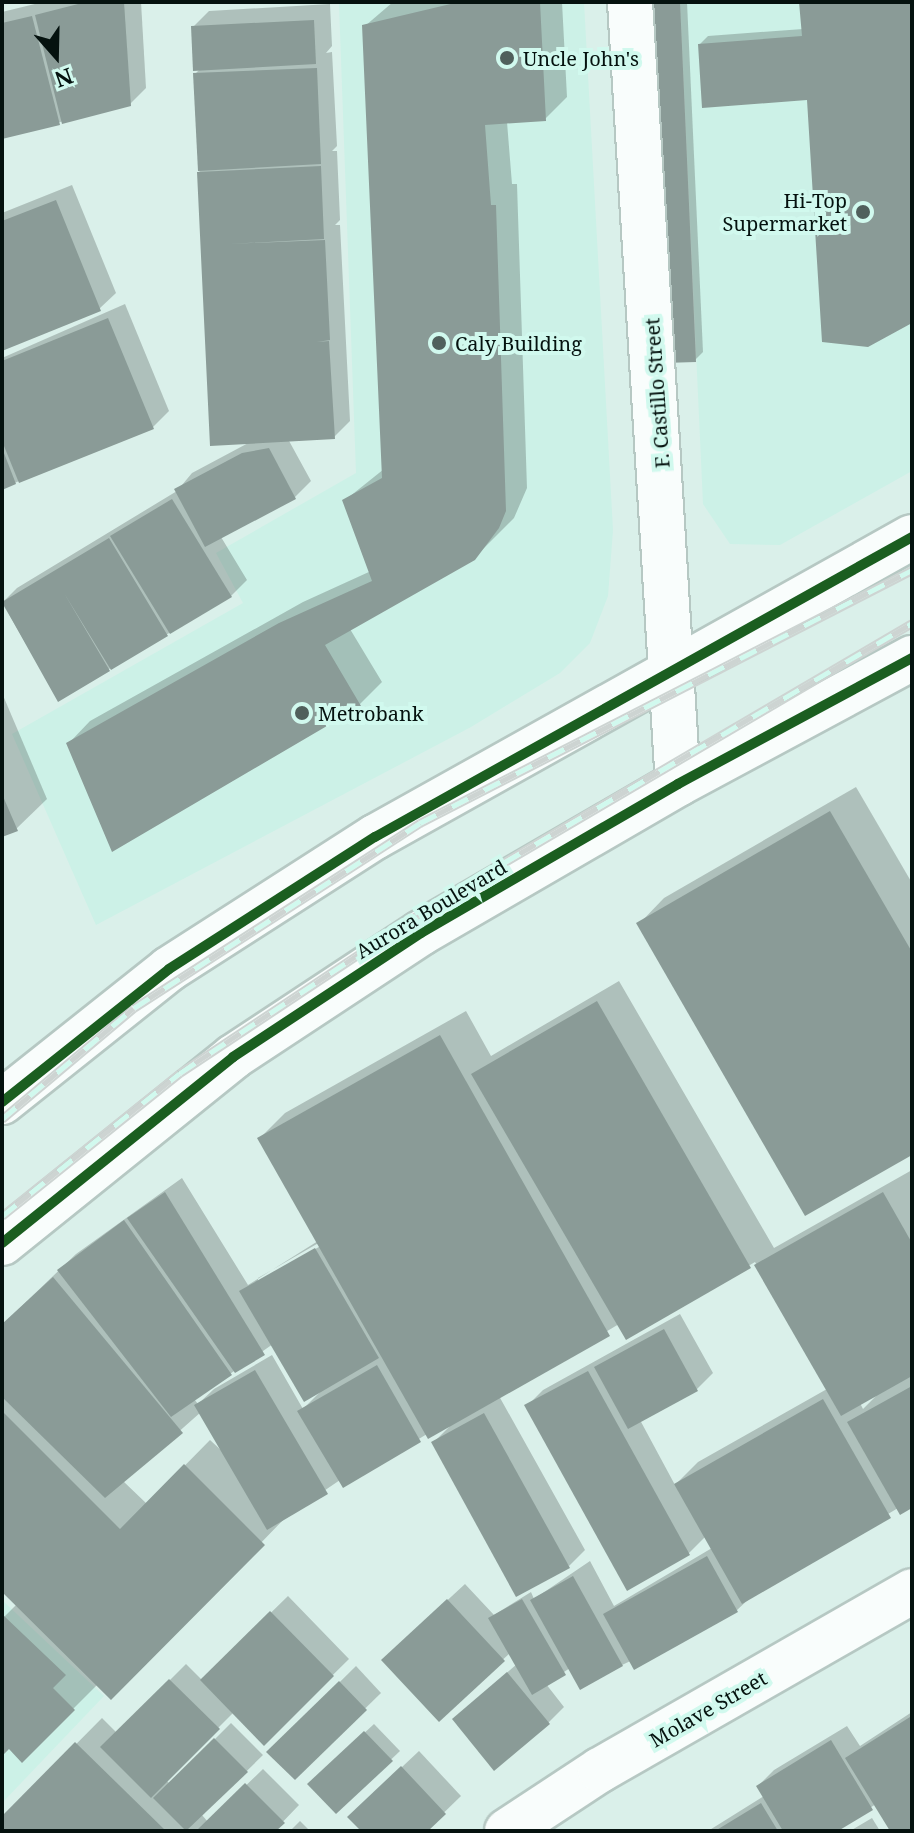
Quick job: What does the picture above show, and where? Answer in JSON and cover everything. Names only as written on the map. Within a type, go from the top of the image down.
[{"type":"main road","name":"F. Castillo Street","points":[[630,2],[678,784]]},
{"type":"main road","points":[[2,1102],[169,969],[375,837],[912,537]]},
{"type":"main road","name":"Aurora Boulevard","points":[[2,1243],[233,1057],[421,933],[678,784],[912,658]]},
{"type":"main road","name":"Molave Street","points":[[507,1831],[600,1770],[912,1591]]},
{"type":"shaded area","points":[[584,2],[613,530],[608,596],[590,643],[560,673],[471,727],[96,925],[12,734],[243,603],[216,553],[356,473],[339,4]]},
{"type":"shaded area","points":[[680,2],[912,2],[912,471],[780,545],[730,544],[703,504]]},
{"type":"shaded area","points":[[2,1600],[104,1696],[2,1803]]},
{"type":"building","points":[[86,2],[124,2],[131,106],[62,124],[35,15]]},
{"type":"building","name":"Caly Building","points":[[459,2],[540,2],[546,121],[485,125],[491,205],[496,205],[506,511],[499,528],[475,560],[325,645],[361,706],[112,852],[66,743],[279,623],[372,581],[342,500],[382,478],[362,25]]},
{"type":"building","points":[[648,2],[680,2],[696,362],[664,363]]},
{"type":"building","name":"Hi-Top Supermarket","points":[[799,2],[912,2],[912,323],[868,347],[822,342],[807,100],[702,108],[698,44],[802,36]]},
{"type":"building","points":[[32,16],[60,125],[2,139],[2,23]]},
{"type":"building","points":[[314,20],[316,64],[193,71],[191,26]]},
{"type":"building","points":[[317,68],[321,164],[198,171],[193,73]]},
{"type":"building","points":[[321,166],[324,239],[228,244],[325,240],[330,340],[317,342],[329,341],[335,439],[210,446],[197,172]]},
{"type":"building","points":[[56,200],[101,311],[2,351],[2,221]]},
{"type":"building","points":[[108,318],[154,429],[19,483],[2,441],[2,361]]},
{"type":"building","points":[[2,448],[16,484],[2,490]]},
{"type":"building","points":[[269,448],[296,499],[205,547],[174,489],[242,453]]},
{"type":"building","points":[[172,499],[232,597],[170,634],[110,536]]},
{"type":"building","points":[[109,538],[168,636],[111,670],[64,593],[110,671],[58,702],[2,602]]},
{"type":"building","points":[[2,794],[18,831],[2,837]]},
{"type":"building","points":[[830,811],[912,952],[912,1155],[805,1216],[636,923]]},
{"type":"building","points":[[597,1001],[751,1268],[626,1340],[471,1074]]},
{"type":"building","points":[[440,1035],[610,1336],[428,1439],[257,1138]]},
{"type":"building","points":[[165,1192],[265,1355],[235,1373],[127,1218]]},
{"type":"building","points":[[883,1192],[912,1243],[912,1376],[841,1416],[754,1265]]},
{"type":"building","points":[[124,1220],[232,1375],[171,1417],[57,1270]]},
{"type":"building","points":[[315,1248],[379,1358],[304,1402],[239,1291]]},
{"type":"building","points":[[53,1277],[183,1433],[105,1498],[2,1397],[2,1324]]},
{"type":"building","points":[[664,1329],[698,1391],[628,1429],[594,1367]]},
{"type":"building","points":[[377,1365],[421,1442],[343,1488],[297,1411]]},
{"type":"building","points":[[255,1370],[328,1494],[267,1530],[194,1405]]},
{"type":"building","points":[[588,1371],[690,1555],[627,1591],[524,1405]]},
{"type":"building","points":[[912,1386],[912,1508],[900,1515],[847,1422]]},
{"type":"building","points":[[823,1399],[891,1518],[742,1604],[674,1484]]},
{"type":"building","points":[[2,1411],[120,1529],[184,1464],[265,1545],[111,1700],[2,1592]]},
{"type":"building","points":[[484,1413],[570,1568],[516,1597],[431,1442]]},
{"type":"building","points":[[707,1556],[738,1612],[634,1670],[603,1614]]},
{"type":"building","points":[[573,1576],[623,1666],[580,1690],[530,1600]]},
{"type":"building","points":[[447,1599],[505,1661],[439,1722],[381,1660]]},
{"type":"building","points":[[522,1599],[566,1675],[532,1695],[488,1618]]},
{"type":"building","points":[[270,1611],[334,1676],[264,1746],[200,1680]]},
{"type":"building","points":[[3,1615],[66,1675],[53,1688],[75,1710],[22,1763],[9,1749],[2,1756]]},
{"type":"building","points":[[507,1672],[550,1724],[494,1771],[452,1719]]},
{"type":"building","points":[[169,1679],[220,1729],[151,1798],[100,1747]]},
{"type":"building","points":[[339,1681],[367,1710],[295,1780],[266,1752]]},
{"type":"building","points":[[910,1717],[912,1831],[890,1831],[845,1758]]},
{"type":"building","points":[[364,1731],[393,1761],[336,1814],[307,1784]]},
{"type":"building","points":[[214,1738],[248,1772],[186,1831],[153,1798]]},
{"type":"building","points":[[831,1740],[873,1810],[838,1831],[783,1831],[756,1786]]},
{"type":"building","points":[[75,1742],[166,1831],[2,1831],[2,1816]]},
{"type":"building","points":[[401,1766],[446,1814],[428,1831],[361,1831],[347,1817]]},
{"type":"building","points":[[245,1783],[285,1823],[276,1831],[196,1831]]},
{"type":"building","points":[[761,1803],[778,1831],[715,1831]]},
{"type":"railway","points":[[2,1119],[134,1008],[420,823],[912,570]]},
{"type":"railway","points":[[2,1216],[180,1073],[442,899],[912,623]]},
{"type":"cycle path","points":[[2,1102],[169,969],[375,837],[912,537]]},
{"type":"cycle path","points":[[2,1243],[233,1057],[421,933],[678,784],[912,658]]},
{"type":"place","name":"Uncle John's","points":[[507,58]]},
{"type":"place","name":"Hi-Top Supermarket","points":[[863,212]]},
{"type":"place","name":"Caly Building","points":[[439,343]]},
{"type":"place","name":"Metrobank","points":[[302,713]]}]
